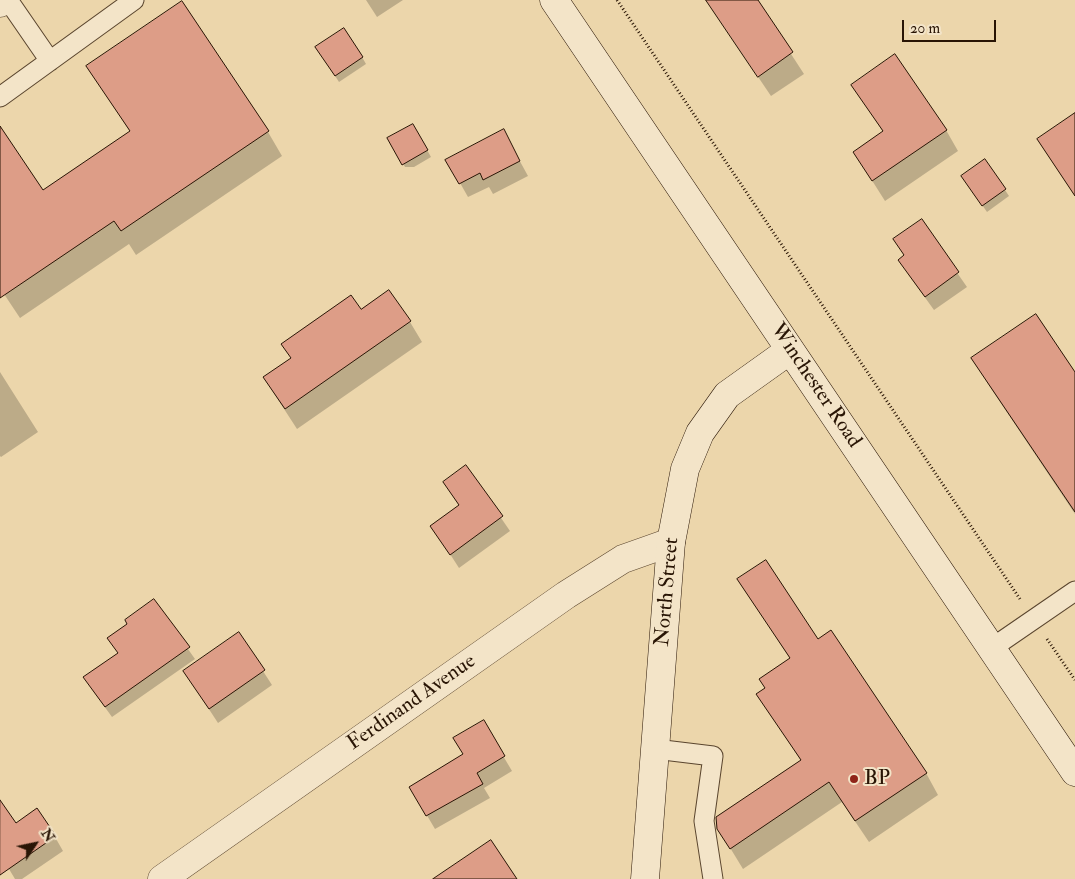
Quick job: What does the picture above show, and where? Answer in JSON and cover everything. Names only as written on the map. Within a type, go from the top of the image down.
[{"type":"street","points":[[0,3],[6,0]]},
{"type":"street","name":"Winchester Road","points":[[554,0],[1075,772]]},
{"type":"street","name":"North Street","points":[[645,879],[671,542],[685,469],[707,421],[727,395],[790,350]]},
{"type":"street","name":"Ferdinand Avenue","points":[[162,879],[566,594],[623,559],[671,542]]},
{"type":"lane","points":[[6,0],[50,61]]},
{"type":"lane","points":[[0,97],[134,0]]},
{"type":"lane","points":[[992,648],[1075,591]]},
{"type":"lane","points":[[655,749],[713,756],[704,821],[713,879]]},
{"type":"path","points":[[617,0],[1075,680]]},
{"type":"building","points":[[706,0],[758,0],[793,52],[758,77]]},
{"type":"building","points":[[182,1],[269,131],[121,231],[114,221],[0,298],[0,126],[43,190],[130,131],[86,66]]},
{"type":"building","points":[[344,28],[363,57],[335,76],[315,47]]},
{"type":"building","points":[[895,54],[947,130],[872,181],[853,152],[883,131],[851,85]]},
{"type":"building","points":[[1075,113],[1075,196],[1037,139]]},
{"type":"building","points":[[413,124],[428,150],[402,165],[387,138]]},
{"type":"building","points":[[504,129],[520,161],[483,180],[480,173],[459,184],[445,160]]},
{"type":"building","points":[[985,159],[1006,189],[982,206],[961,176]]},
{"type":"building","points":[[922,219],[959,272],[925,297],[898,260],[904,255],[893,239]]},
{"type":"building","points":[[389,290],[411,321],[285,409],[263,377],[291,358],[281,344],[351,295],[361,309]]},
{"type":"building","points":[[1036,314],[1075,372],[1075,512],[971,358]]},
{"type":"building","points":[[466,465],[503,516],[450,555],[430,526],[459,505],[443,482]]},
{"type":"building","points":[[766,560],[818,639],[831,630],[927,773],[855,821],[829,782],[730,849],[717,829],[716,817],[801,760],[756,694],[765,688],[759,679],[790,658],[737,579]]},
{"type":"building","points":[[154,599],[190,647],[105,707],[83,677],[118,653],[107,638],[127,624],[125,620]]},
{"type":"building","points":[[239,632],[265,670],[209,709],[183,671]]},
{"type":"building","points":[[484,720],[505,756],[477,773],[483,784],[426,816],[409,787],[463,754],[453,738]]},
{"type":"building","points":[[0,800],[16,823],[37,808],[56,836],[0,875]]},
{"type":"building","points":[[491,840],[517,879],[433,879]]},
{"type":"place","name":"BP","points":[[854,779]]}]
